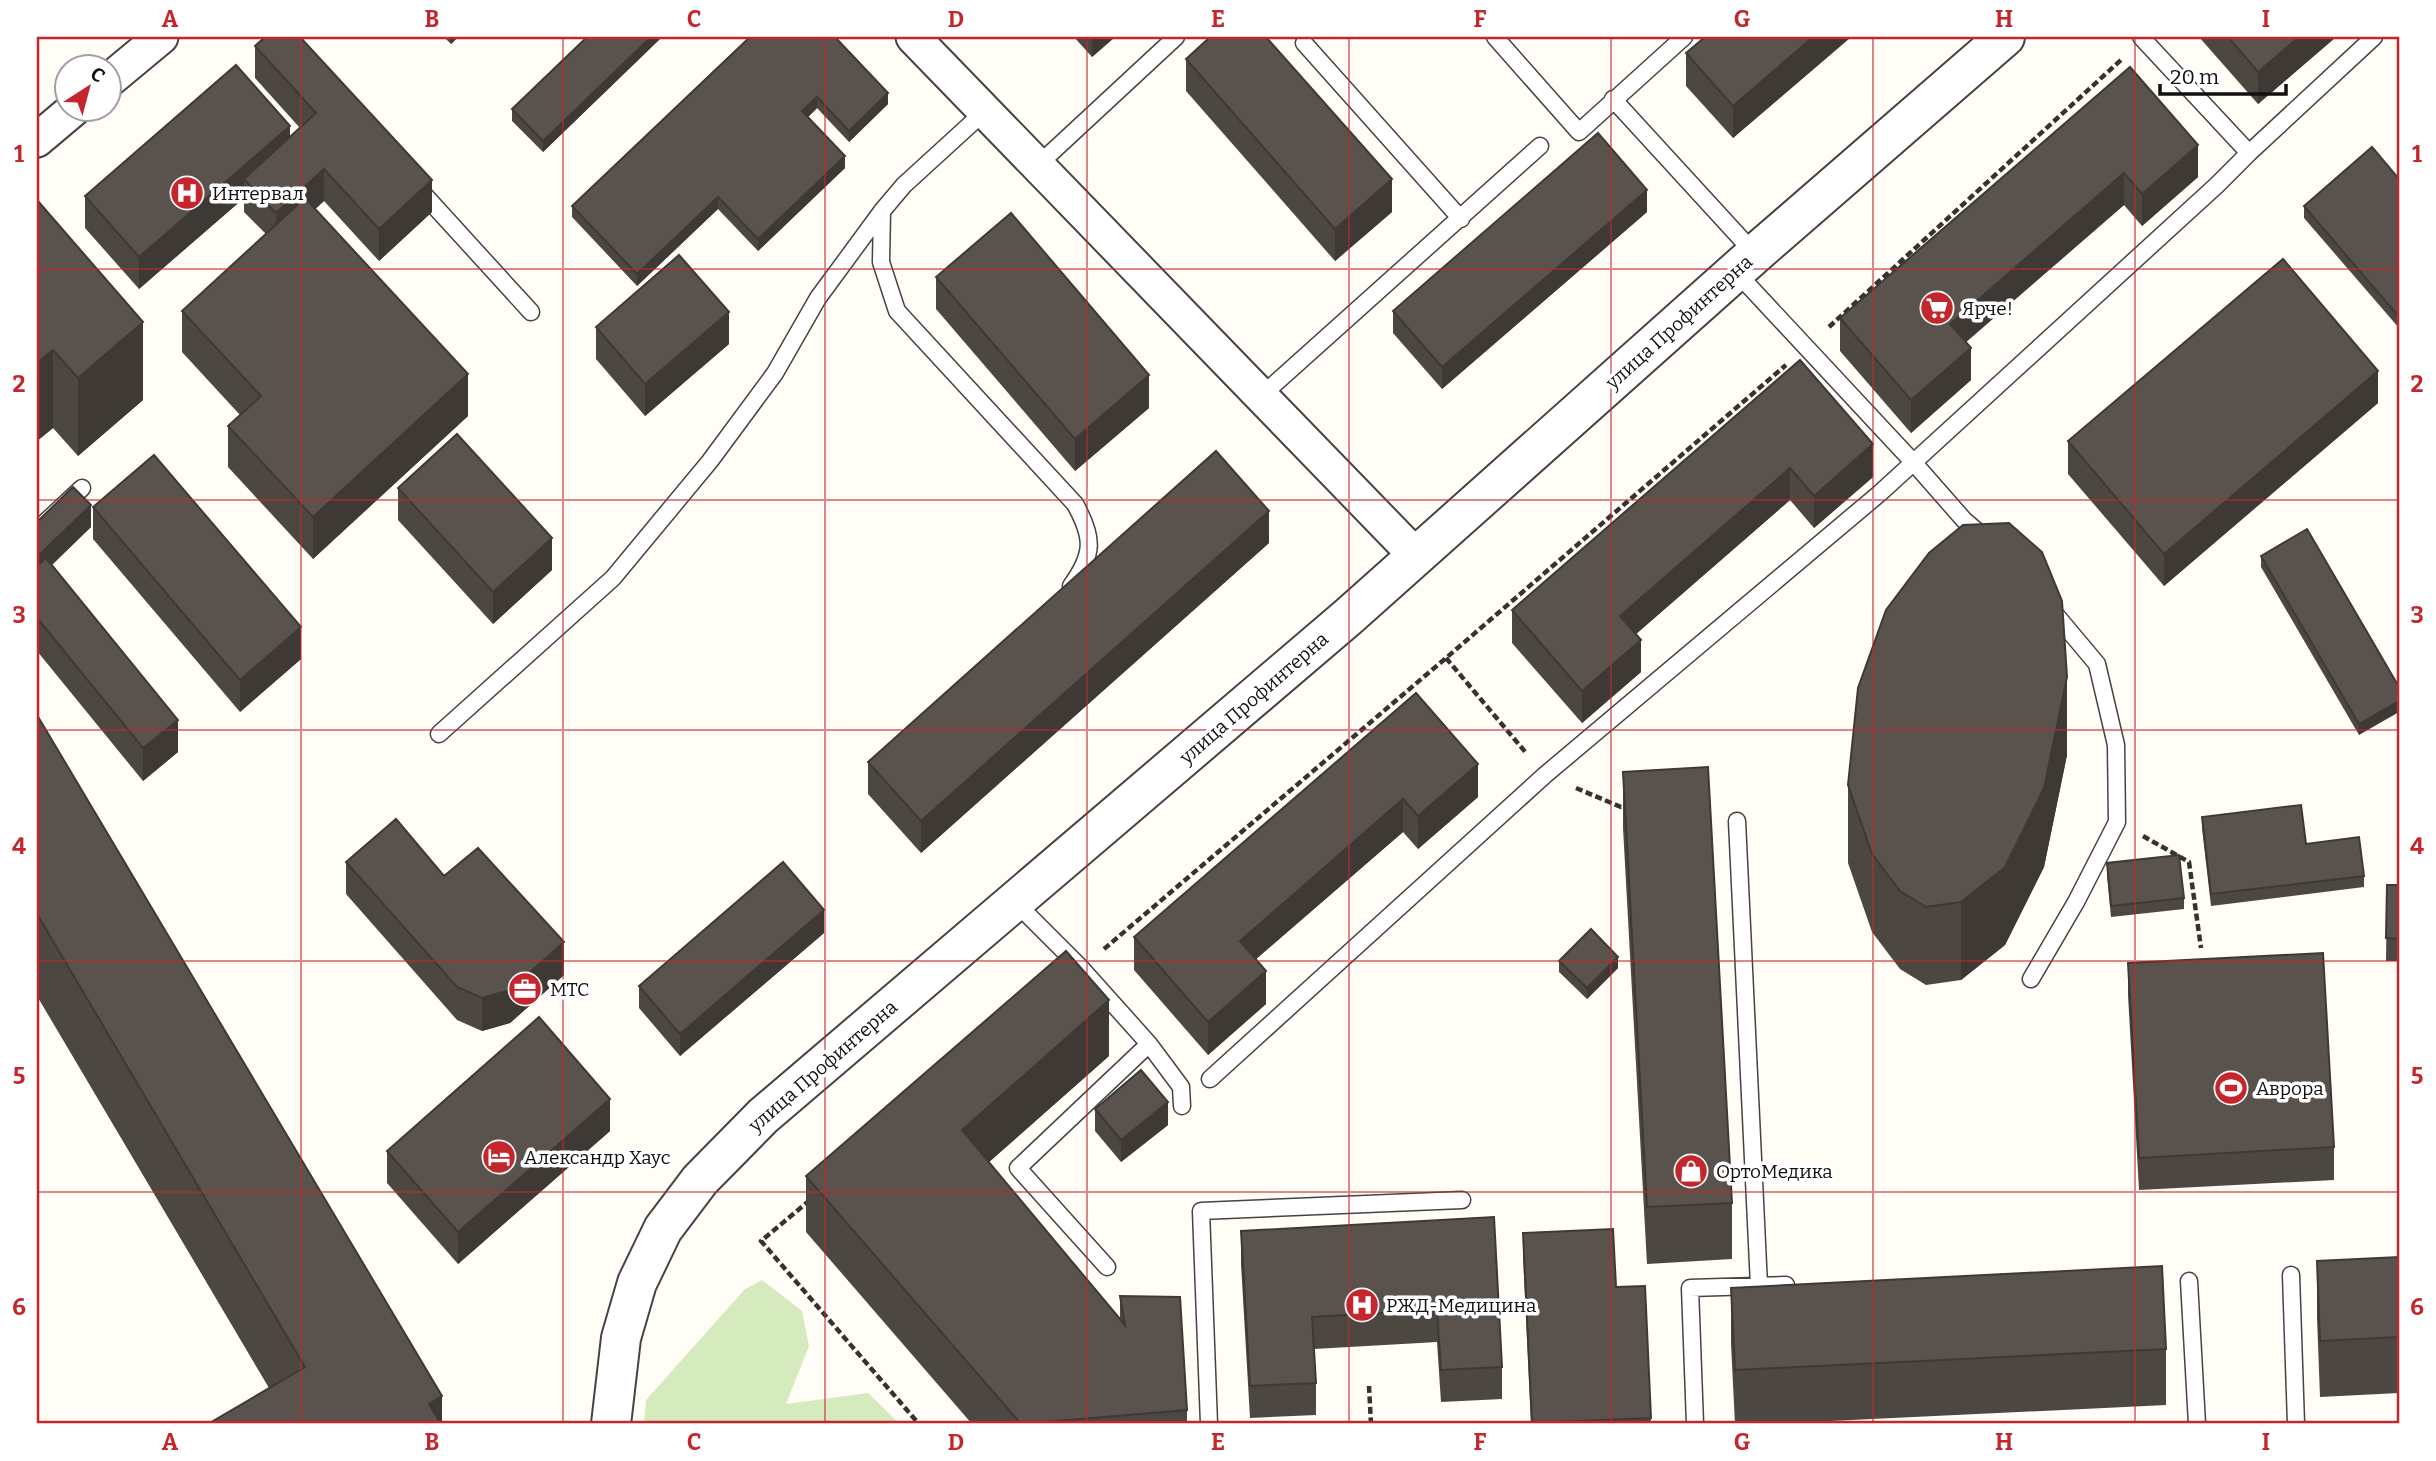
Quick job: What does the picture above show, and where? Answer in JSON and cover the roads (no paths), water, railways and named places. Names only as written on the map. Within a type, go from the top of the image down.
[{"type":"street","points":[[913,37],[1416,557]]},
{"type":"street","name":"улица Профинтерна","points":[[611,1424],[621,1338],[637,1283],[663,1229],[700,1180],[762,1116],[1416,557],[1745,263],[2005,37]]},
{"type":"street","points":[[122,67],[148,41]]},
{"type":"street","points":[[37,140],[58,122]]},
{"type":"lane","points":[[1038,165],[1176,37]]},
{"type":"lane","points":[[1495,37],[1579,132],[1684,37]]},
{"type":"lane","points":[[1210,1079],[1545,775],[1914,463],[2374,37]]},
{"type":"lane","points":[[2142,38],[2249,153]]},
{"type":"lane","points":[[1304,43],[1461,219]]},
{"type":"lane","points":[[1613,99],[1745,263],[1807,347],[1964,520],[1994,545]]},
{"type":"lane","points":[[439,734],[613,578],[710,461],[775,373],[818,298],[882,211],[904,186],[985,111]]},
{"type":"lane","points":[[1261,396],[1540,146]]},
{"type":"lane","points":[[410,180],[531,312]]},
{"type":"lane","points":[[882,211],[881,262],[897,311],[1074,504],[1086,524],[1089,545],[1084,568],[1060,597]]},
{"type":"lane","points":[[37,530],[82,488]]},
{"type":"lane","points":[[2031,979],[2118,822],[2116,745],[2097,664],[2038,593]]},
{"type":"lane","points":[[1737,821],[1759,1286]]},
{"type":"lane","points":[[1015,902],[1081,968],[1149,1044],[1181,1087],[1182,1106]]},
{"type":"lane","points":[[1107,1267],[1018,1168],[1149,1044]]},
{"type":"lane","points":[[1209,1424],[1201,1211],[1462,1200]]},
{"type":"lane","points":[[2291,1275],[2296,1424]]},
{"type":"lane","points":[[2189,1281],[2197,1424]]},
{"type":"lane","points":[[1695,1424],[1690,1288],[1800,1285]]},
{"type":"place","name":"Интервал","points":[[187,193]]},
{"type":"place","name":"Ярче!","points":[[1937,308]]},
{"type":"place","name":"МТС","points":[[525,989]]},
{"type":"place","name":"Аврора","points":[[2231,1088]]},
{"type":"place","name":"Александр Хаус","points":[[499,1157]]},
{"type":"place","name":"ОртоМедика","points":[[1691,1171]]},
{"type":"place","name":"РЖД-Медицина","points":[[1362,1305]]}]
